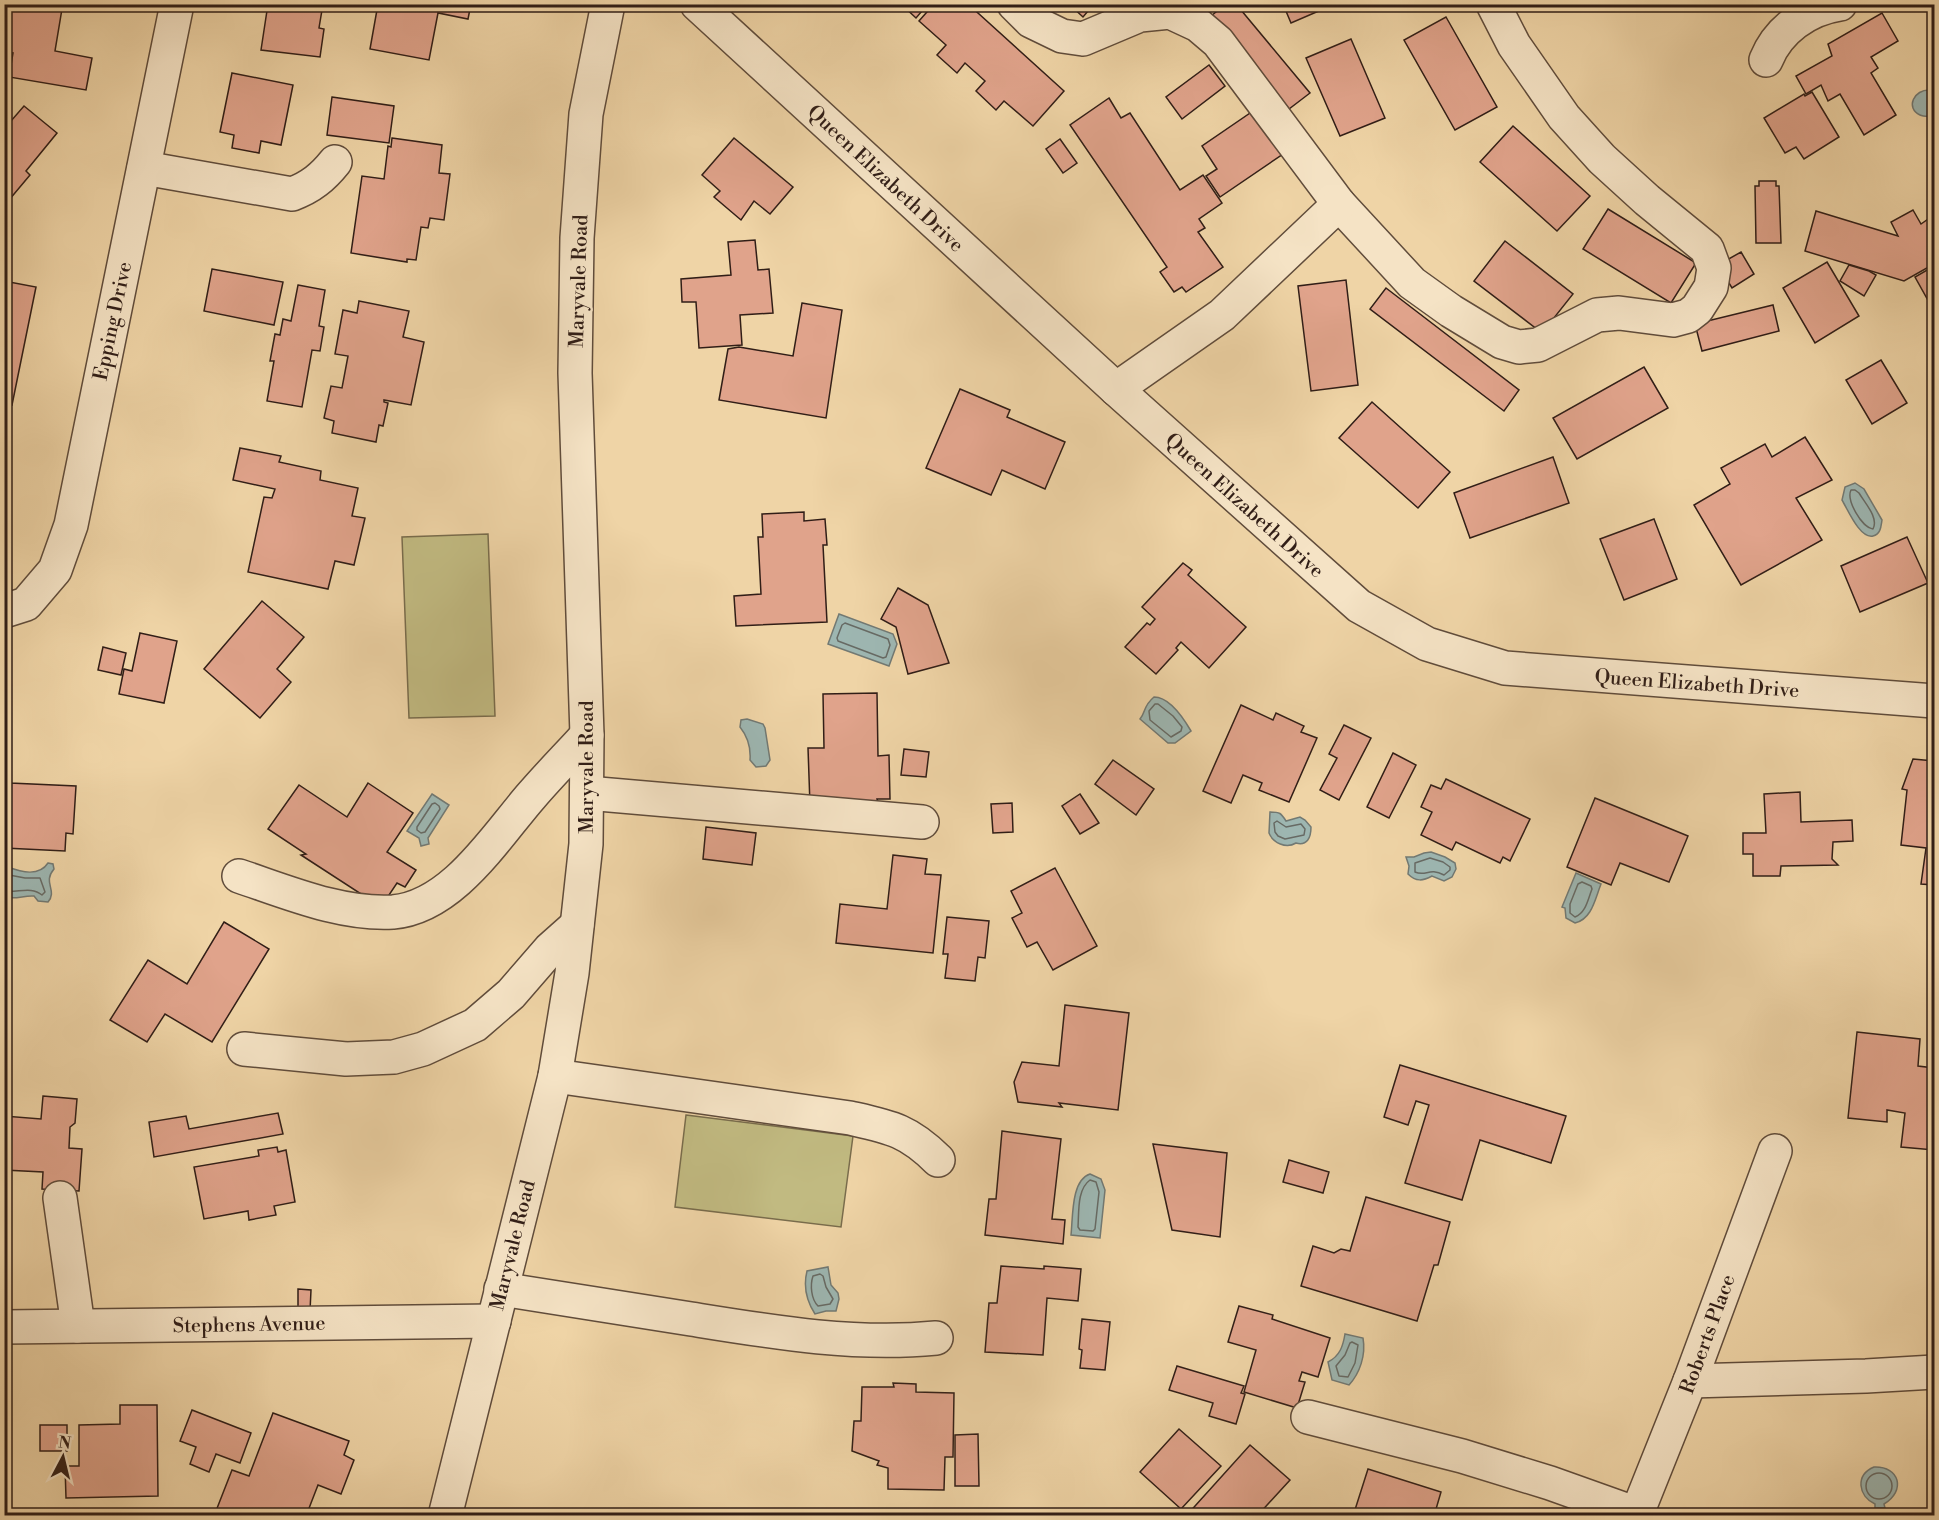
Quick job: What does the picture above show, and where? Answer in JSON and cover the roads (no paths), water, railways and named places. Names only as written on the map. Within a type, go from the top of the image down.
[{"type":"street","name":"Epping Drive","points":[[4,610],[26,604],[56,570],[71,525],[177,4]]},
{"type":"street","name":"Maryvale Road","points":[[445,1515],[555,1076],[572,973],[586,844],[587,735],[575,373],[578,238],[586,114],[608,4]]},
{"type":"street","name":"Queen Elizabeth Drive","points":[[697,4],[1116,389],[1359,606],[1427,644],[1505,669],[1935,701]]},
{"type":"street","points":[[1014,4],[1031,21],[1062,36],[1083,39],[1140,15],[1170,12],[1198,25],[1218,42],[1339,204],[1413,283],[1450,311],[1502,342],[1519,347],[1538,345],[1597,315],[1619,313],[1673,320],[1688,316],[1697,309],[1711,287],[1714,268],[1707,249],[1647,200],[1602,159],[1564,117],[1514,45],[1493,4]]},
{"type":"street","points":[[1766,60],[1772,45],[1805,15],[1840,4]]},
{"type":"street","points":[[144,168],[292,194],[318,181],[335,162]]},
{"type":"street","points":[[1116,389],[1222,315],[1339,204]]},
{"type":"street","points":[[239,876],[326,905],[392,912],[412,908],[445,890],[463,876],[587,735]]},
{"type":"street","points":[[587,793],[922,822]]},
{"type":"street","points":[[244,1049],[346,1059],[394,1057],[423,1049],[475,1025],[511,994],[550,949],[577,925]]},
{"type":"street","points":[[555,1076],[850,1118],[904,1133],[921,1144],[938,1160]]},
{"type":"street","name":"Roberts Place","points":[[1637,1515],[1690,1381],[1775,1151]]},
{"type":"street","points":[[60,1198],[78,1326]]},
{"type":"street","points":[[501,1289],[825,1338],[898,1341],[936,1338]]},
{"type":"street","name":"Stephens Avenue","points":[[4,1326],[494,1321]]},
{"type":"street","points":[[1690,1381],[1935,1372]]},
{"type":"street","points":[[1308,1417],[1462,1456],[1637,1515]]},
{"type":"water","points":[[1930,90],[1934,93],[1934,117],[1920,115],[1915,112],[1912,104],[1920,92]]},
{"type":"water","points":[[1855,483],[1864,489],[1882,520],[1876,535],[1868,536],[1859,529],[1842,500],[1845,487]]},
{"type":"water","points":[[839,614],[893,634],[897,644],[889,666],[828,644]]},
{"type":"water","points":[[1154,697],[1171,705],[1191,731],[1175,743],[1168,743],[1140,719],[1148,703]]},
{"type":"water","points":[[747,719],[763,724],[765,728],[770,760],[766,766],[756,767],[750,760],[748,742],[740,727],[741,720]]},
{"type":"water","points":[[432,794],[449,805],[428,838],[429,844],[421,846],[419,838],[407,831]]},
{"type":"water","points":[[1270,812],[1280,814],[1286,821],[1300,817],[1305,820],[1311,827],[1308,840],[1292,845],[1277,842],[1269,833]]},
{"type":"water","points":[[1431,852],[1455,863],[1456,869],[1452,877],[1444,881],[1432,876],[1420,880],[1408,874],[1409,866],[1406,857]]},
{"type":"water","points":[[48,863],[53,864],[54,869],[49,878],[51,898],[48,902],[38,901],[34,896],[5,897],[5,871],[8,867],[24,872],[35,872]]},
{"type":"water","points":[[1576,873],[1601,884],[1589,913],[1581,921],[1575,923],[1566,918],[1565,908],[1562,907]]},
{"type":"water","points":[[1090,1174],[1101,1179],[1105,1190],[1100,1238],[1071,1235],[1076,1191],[1079,1184]]},
{"type":"water","points":[[828,1267],[831,1285],[838,1293],[836,1311],[815,1314],[806,1293],[807,1271]]},
{"type":"water","points":[[1345,1334],[1363,1338],[1364,1344],[1361,1363],[1349,1385],[1332,1380],[1328,1362],[1340,1350]]},
{"type":"water","points":[[1874,1467],[1890,1471],[1897,1480],[1895,1493],[1884,1504],[1885,1508],[1875,1508],[1875,1504],[1862,1491],[1861,1480]]}]
